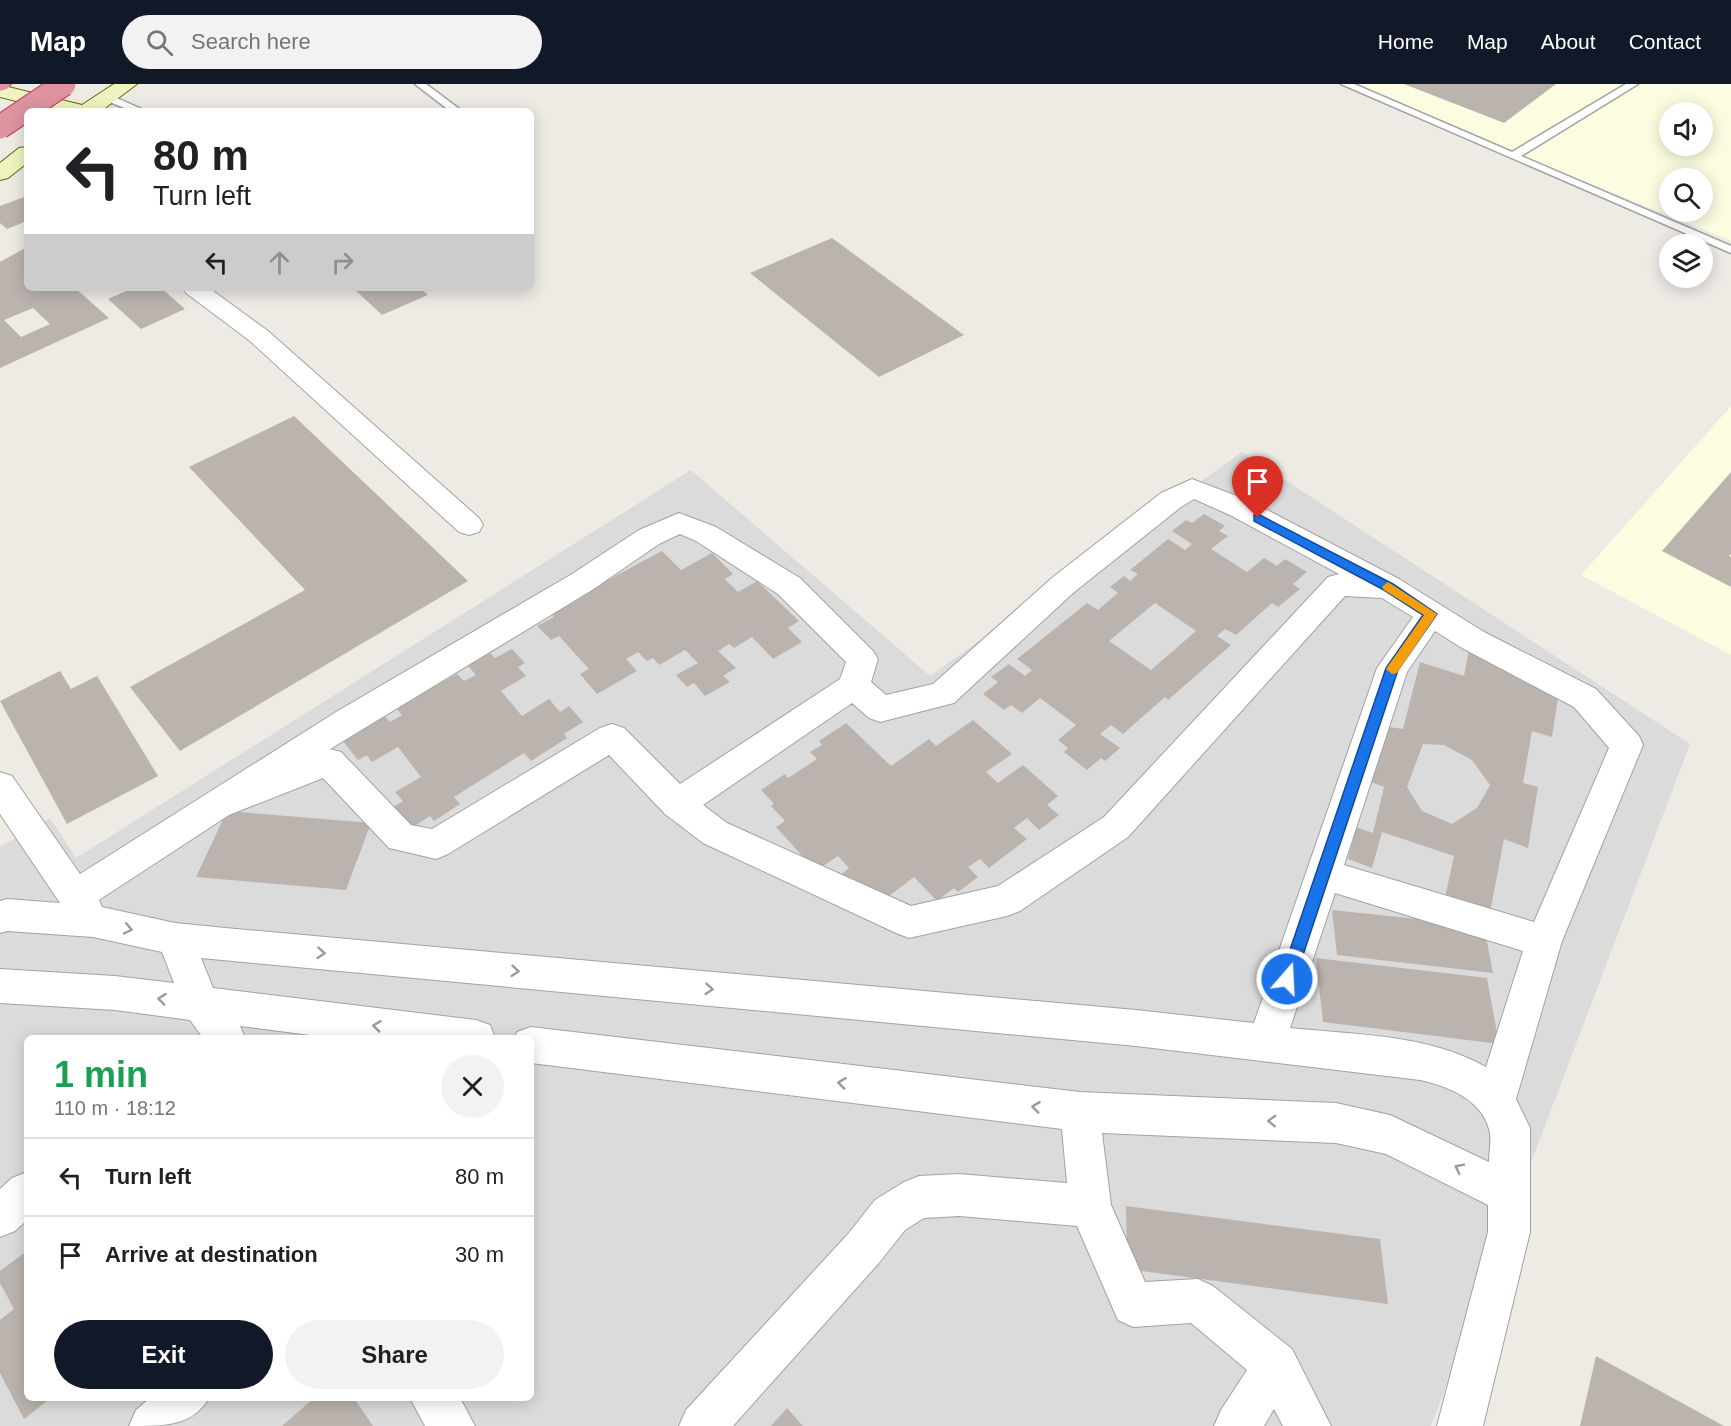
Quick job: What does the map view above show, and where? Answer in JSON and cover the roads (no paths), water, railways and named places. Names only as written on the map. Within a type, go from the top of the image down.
[{"type":"highway","points":[[28,108],[64,84]]},
{"type":"highway","points":[[0,127],[24,111]]},
{"type":"street","points":[[91,108],[127,84]]},
{"type":"street","points":[[0,91],[69,108]]},
{"type":"street","points":[[0,173],[24,155]]},
{"type":"street","points":[[199,291],[259,336],[469,525]]},
{"type":"street","points":[[854,686],[880,709],[943,694],[1063,585],[1171,500],[1192,488],[1240,508],[1388,587],[1473,640],[1585,698],[1627,745],[1544,941],[1496,1100]]},
{"type":"street","points":[[84,909],[219,804],[347,721],[582,582],[649,537],[679,523],[706,534],[789,586],[862,659],[854,686],[677,804]]},
{"type":"street","points":[[219,804],[329,762],[401,838],[436,844],[612,737],[677,804],[715,832],[909,922],[1007,900],[1116,827],[1338,585],[1388,587]]},
{"type":"street","points":[[1266,1043],[1392,668],[1431,614]]},
{"type":"street","points":[[0,786],[84,909]]},
{"type":"street","points":[[1323,874],[1544,941]]},
{"type":"street","points":[[0,917],[84,909],[175,939],[1136,1028],[1420,1061],[1453,1069],[1479,1084],[1496,1100],[1510,1128],[1509,1232],[1460,1426]]},
{"type":"street","points":[[175,939],[216,1028]]},
{"type":"street","points":[[0,986],[115,993],[216,1028],[398,1035]]},
{"type":"street","points":[[534,1045],[1080,1112],[1336,1123],[1390,1135],[1511,1194]]},
{"type":"street","points":[[1080,1112],[1090,1206],[1133,1305],[1198,1301],[1276,1365],[1308,1426]]},
{"type":"street","points":[[702,1426],[863,1249],[890,1215],[919,1197],[959,1195],[1090,1206]]},
{"type":"street","points":[[0,1216],[24,1196]]},
{"type":"street","points":[[1237,1426],[1276,1365]]},
{"type":"street","points":[[152,1426],[182,1401]]},
{"type":"street","points":[[435,1401],[452,1426]]},
{"type":"lane","points":[[420,84],[453,108]]},
{"type":"lane","points":[[1346,84],[1731,250]]},
{"type":"lane","points":[[1513,156],[1633,84]]},
{"type":"lane","points":[[106,97],[134,108]]}]
